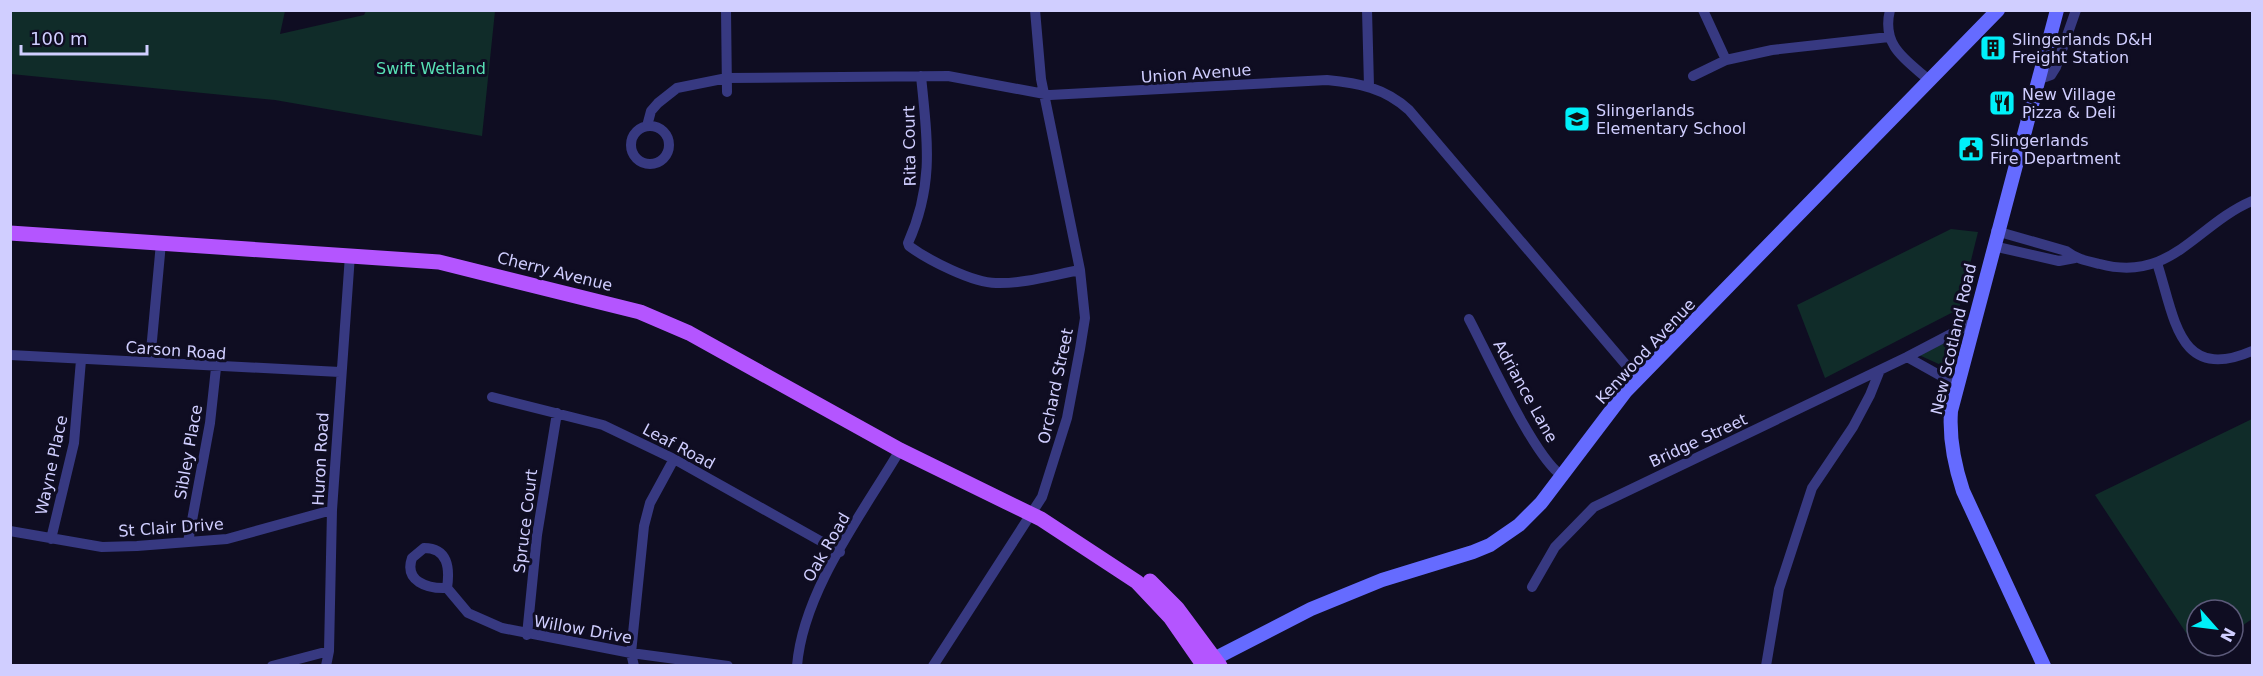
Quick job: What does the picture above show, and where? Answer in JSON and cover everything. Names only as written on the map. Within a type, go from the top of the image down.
[{"type":"main road","name":"Kenwood Avenue","points":[[1209,664],[1244,641],[1359,588],[1490,545],[1508,534],[1532,513],[1612,408],[1638,379],[1998,10]]},
{"type":"main road","name":"New Scotland Road","points":[[2044,666],[1956,470],[1949,429],[1957,385],[1996,231],[2057,10]]},
{"type":"main road","name":"Cherry Avenue","points":[[10,233],[350,255],[457,266],[640,312],[689,333],[900,450],[1037,517],[1137,582],[1209,664]]},
{"type":"street","points":[[726,10],[727,92]]},
{"type":"street","name":"Orchard Street","points":[[933,666],[954,630],[1037,517],[1067,418],[1085,318],[1080,270],[1044,93],[1035,10]]},
{"type":"street","points":[[1367,10],[1369,86]]},
{"type":"street","points":[[1703,10],[1726,60]]},
{"type":"street","points":[[1890,10],[1889,37],[1901,58],[1929,80]]},
{"type":"street","points":[[2037,80],[2051,75],[2056,67],[2076,10]]},
{"type":"street","points":[[1693,76],[1726,60],[1772,50],[1889,37]]},
{"type":"street","name":"Rita Court","points":[[921,76],[927,146],[926,192],[908,243],[912,249],[992,284],[1080,270]]},
{"type":"street","name":"Union Avenue","points":[[647,126],[651,111],[677,88],[727,78],[957,77],[1044,93],[1148,92],[1327,80],[1369,86],[1397,100],[1409,110],[1638,379]]},
{"type":"street","points":[[1996,231],[2066,251],[2075,258],[2112,267],[2135,268],[2157,263],[2182,250],[2230,213],[2253,201]]},
{"type":"street","points":[[150,362],[161,243]]},
{"type":"street","points":[[1993,246],[2059,261],[2075,258]]},
{"type":"street","name":"Huron Road","points":[[326,666],[329,651],[332,510],[340,372],[350,255]]},
{"type":"street","points":[[2157,263],[2183,341],[2196,355],[2204,359],[2221,361],[2253,351]]},
{"type":"street","name":"Adriance Lane","points":[[1469,319],[1518,413],[1551,466],[1561,474]]},
{"type":"street","name":"Bridge Street","points":[[1532,587],[1555,547],[1594,507],[1907,357],[1974,322]]},
{"type":"street","name":"Carson Road","points":[[10,355],[150,362],[216,368],[340,372]]},
{"type":"street","points":[[1907,357],[1957,385]]},
{"type":"street","name":"Wayne Place","points":[[51,540],[74,443],[81,360]]},
{"type":"street","name":"Sibley Place","points":[[188,542],[210,423],[216,368]]},
{"type":"street","points":[[1766,666],[1779,589],[1812,489],[1852,427],[1870,395],[1880,370]]},
{"type":"street","name":"Leaf Road","points":[[492,397],[603,424],[674,459],[840,552]]},
{"type":"street","name":"Spruce Court","points":[[527,634],[537,535],[557,413]]},
{"type":"street","name":"Oak Road","points":[[797,666],[804,623],[817,591],[900,450]]},
{"type":"street","points":[[634,666],[631,653],[644,526],[650,503],[674,459]]},
{"type":"street","name":"St Clair Drive","points":[[10,531],[51,540],[102,547],[188,542],[227,539],[332,510]]},
{"type":"street","name":"Willow Drive","points":[[447,588],[461,606],[478,619],[527,634],[631,653],[728,666]]},
{"type":"street","points":[[272,666],[329,651]]},
{"type":"green space","name":"Swift Wetland","points":[[10,11],[285,11],[280,34],[364,15],[366,11],[495,11],[482,136],[275,100],[11,74]]},
{"type":"green space","points":[[1951,229],[1978,232],[1959,309],[1825,378],[1797,305]]},
{"type":"green space","points":[[1962,333],[1951,375],[1943,366],[1919,355]]},
{"type":"green space","points":[[2252,419],[2252,619],[2245,624],[2245,598],[2185,598],[2185,631],[2095,495]]},
{"type":"place","name":"Slingerlands D&H Freight Station","points":[[1993,48]]},
{"type":"place","name":"New Village Pizza & Deli","points":[[2002,103]]},
{"type":"place","name":"Slingerlands Elementary School","points":[[1577,119]]},
{"type":"place","name":"Slingerlands Fire Department","points":[[1971,149]]}]
